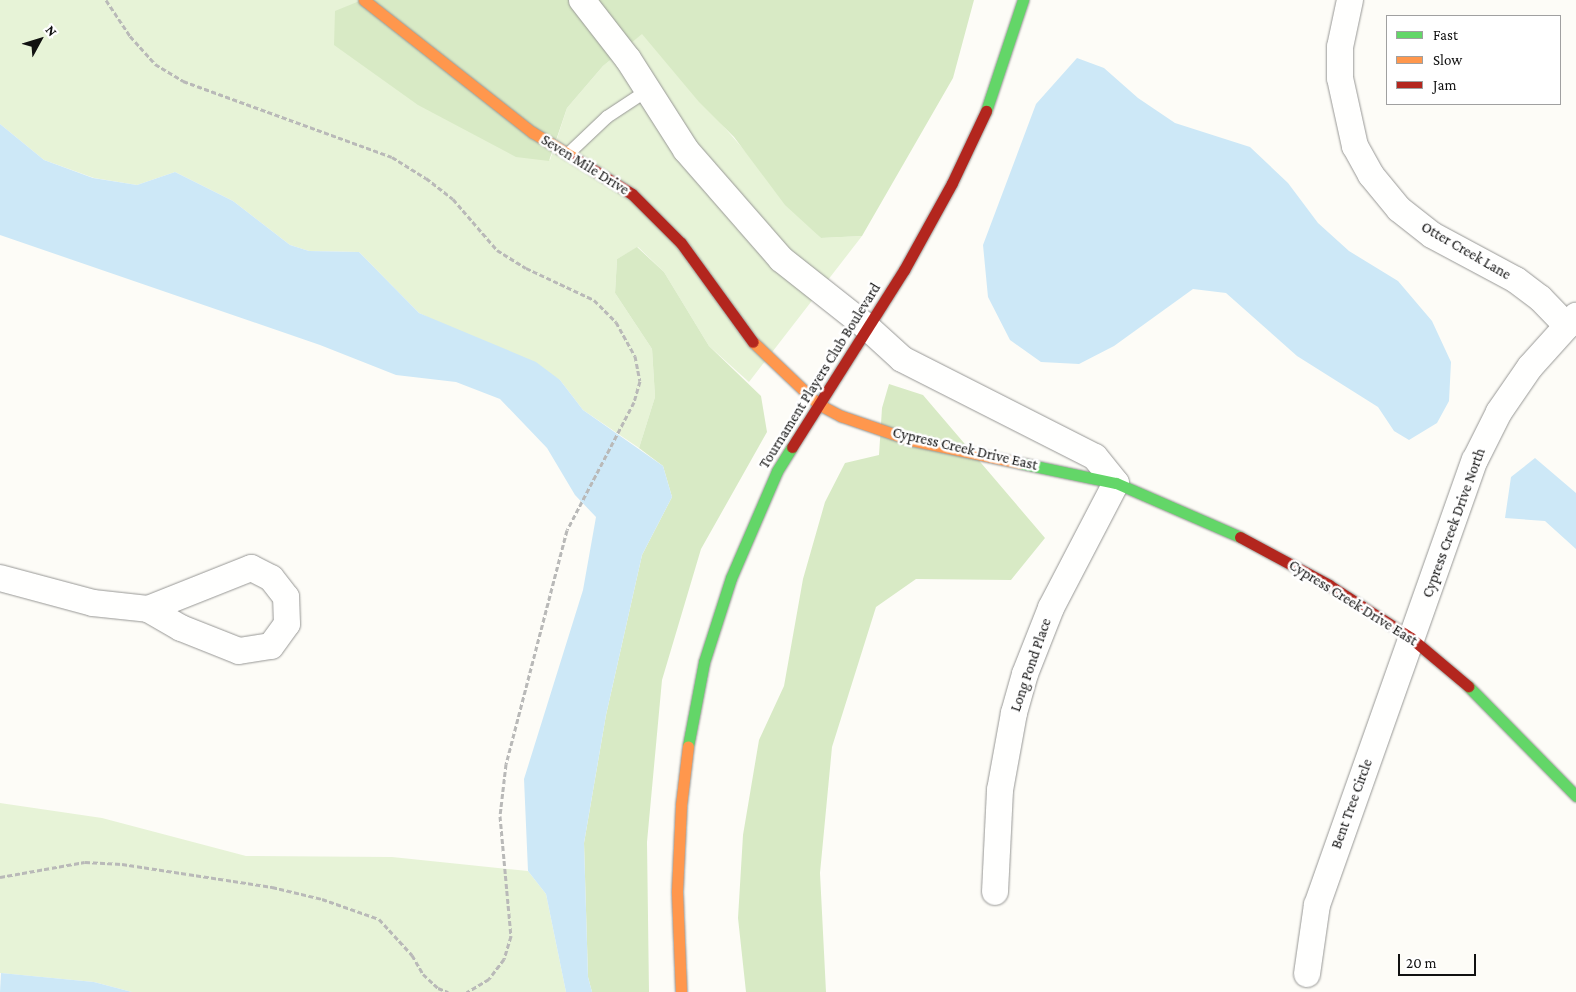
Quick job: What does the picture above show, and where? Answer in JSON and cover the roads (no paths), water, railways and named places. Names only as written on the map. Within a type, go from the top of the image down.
[{"type":"street","name":"Seven Mile Drive","points":[[364,0],[532,132],[639,200],[681,243],[751,340],[818,404]]},
{"type":"street","points":[[582,0],[648,90],[686,150],[781,259],[868,327]]},
{"type":"street","name":"Tournament Players Club Boulevard","points":[[681,992],[677,891],[681,805],[692,718],[704,662],[730,578],[752,524],[778,471],[818,404],[904,270],[956,175],[987,107],[1023,0]]},
{"type":"street","name":"Otter Creek Lane","points":[[1350,0],[1340,47],[1340,78],[1355,146],[1371,175],[1399,208],[1432,235],[1516,280],[1571,321]]},
{"type":"street","name":"Cypress Creek Drive North","points":[[1412,638],[1475,460],[1500,412],[1530,367],[1571,321]]},
{"type":"street","name":"Cypress Creek Drive East","points":[[868,327],[902,359],[1095,458],[1116,483]]},
{"type":"street","name":"Cypress Creek Drive East","points":[[818,404],[842,416],[911,440],[1116,483],[1249,540],[1330,585],[1412,638],[1478,694],[1576,796]]},
{"type":"street","name":"Long Pond Place","points":[[995,892],[1000,790],[1023,682],[1051,608],[1116,483]]},
{"type":"street","points":[[0,578],[93,603],[148,608],[181,628],[239,650],[271,646],[287,624],[286,597],[270,578],[250,568],[148,608]]},
{"type":"street","name":"Bent Tree Circle","points":[[1307,974],[1317,905],[1412,638]]},
{"type":"lane","points":[[568,154],[607,117],[648,90]]},
{"type":"water","points":[[1077,58],[1104,68],[1138,98],[1175,123],[1250,147],[1288,183],[1318,223],[1349,251],[1398,281],[1432,321],[1451,362],[1449,401],[1437,423],[1409,440],[1394,431],[1378,407],[1297,356],[1226,293],[1193,289],[1114,346],[1079,364],[1041,362],[1010,340],[988,297],[983,245],[1036,104]]},
{"type":"water","points":[[0,124],[44,160],[93,178],[137,185],[175,172],[233,201],[290,245],[309,251],[359,252],[419,313],[536,362],[560,380],[583,410],[663,466],[672,497],[642,555],[606,715],[584,843],[588,977],[592,992],[566,992],[546,894],[528,871],[524,779],[583,590],[596,517],[575,495],[547,448],[500,399],[456,382],[396,375],[320,345],[0,235]]},
{"type":"water","points":[[1535,458],[1576,493],[1576,549],[1545,521],[1505,518],[1511,477]]},
{"type":"water","points":[[1,973],[94,982],[132,992],[0,992]]}]
